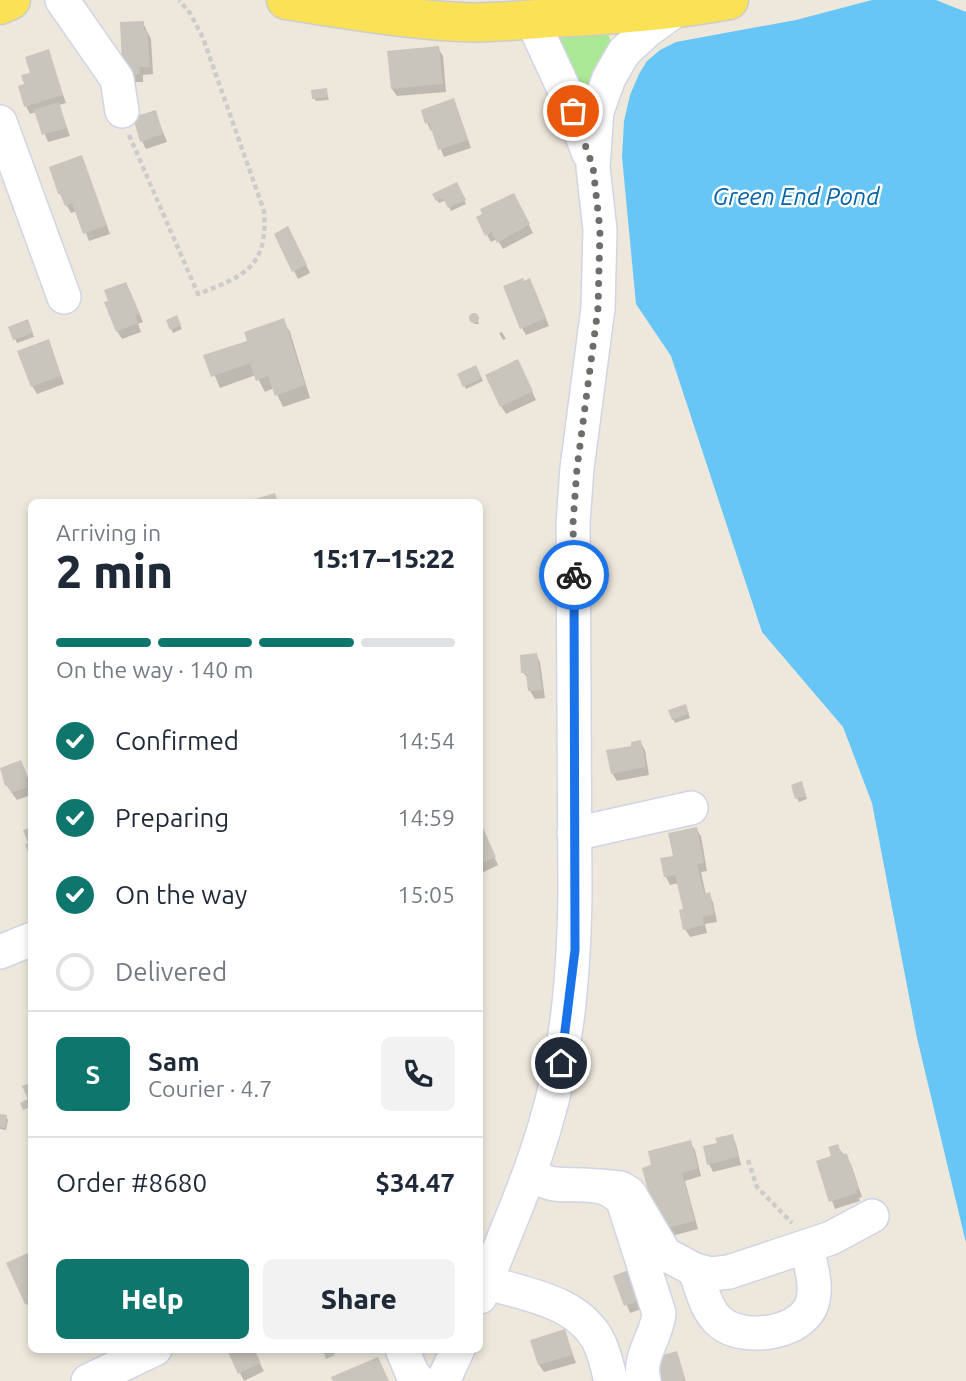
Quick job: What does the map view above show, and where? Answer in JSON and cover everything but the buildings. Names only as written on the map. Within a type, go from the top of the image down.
[{"type":"main road","points":[[0,5],[11,0]]},
{"type":"main road","points":[[286,0],[462,23],[532,20],[729,0]]},
{"type":"street","points":[[62,0],[117,79],[122,111]]},
{"type":"street","points":[[483,1287],[529,1175],[546,1125],[561,1063],[575,950],[573,523],[577,468],[598,308],[600,230],[593,167],[597,111],[608,78],[624,52],[648,30],[680,7]]},
{"type":"street","points":[[532,20],[578,122],[593,167]]},
{"type":"street","points":[[0,122],[64,297]]},
{"type":"street","points":[[574,834],[691,808]]},
{"type":"street","points":[[0,952],[28,941]]},
{"type":"street","points":[[529,1175],[553,1184],[620,1188],[629,1193],[664,1254],[695,1270],[712,1274],[729,1272],[807,1247],[831,1238],[872,1216]]},
{"type":"street","points":[[600,1186],[614,1191],[623,1201],[659,1313],[658,1325],[642,1363],[644,1381]]},
{"type":"street","points":[[695,1270],[701,1290],[719,1322],[732,1331],[752,1334],[771,1332],[788,1328],[803,1317],[813,1303],[814,1287],[807,1247]]},
{"type":"street","points":[[483,1289],[564,1306],[585,1321],[600,1344],[611,1381]]},
{"type":"street","points":[[88,1381],[147,1353]]},
{"type":"street","points":[[404,1353],[412,1373],[419,1381]]},
{"type":"street","points":[[443,1381],[456,1353]]},
{"type":"path","points":[[122,111],[125,126],[198,293],[229,282],[247,272],[258,255],[265,235],[264,211],[203,38],[190,13],[179,0]]},
{"type":"path","points":[[748,1160],[757,1187],[785,1219],[790,1220],[807,1247]]},
{"type":"green space","points":[[606,30],[611,41],[610,49],[583,95],[551,32]]},
{"type":"water","name":"Green End Pond","points":[[872,0],[936,0],[966,12],[966,1243],[917,1038],[872,803],[843,727],[762,632],[671,356],[636,304],[622,157],[624,121],[630,95],[647,61],[660,50],[676,42],[796,20]]},
{"type":"way so far","points":[[573,111],[593,167],[600,230],[598,308],[577,468],[573,523],[574,575]]},
{"type":"route","points":[[561,1063],[575,950],[574,575]]}]
